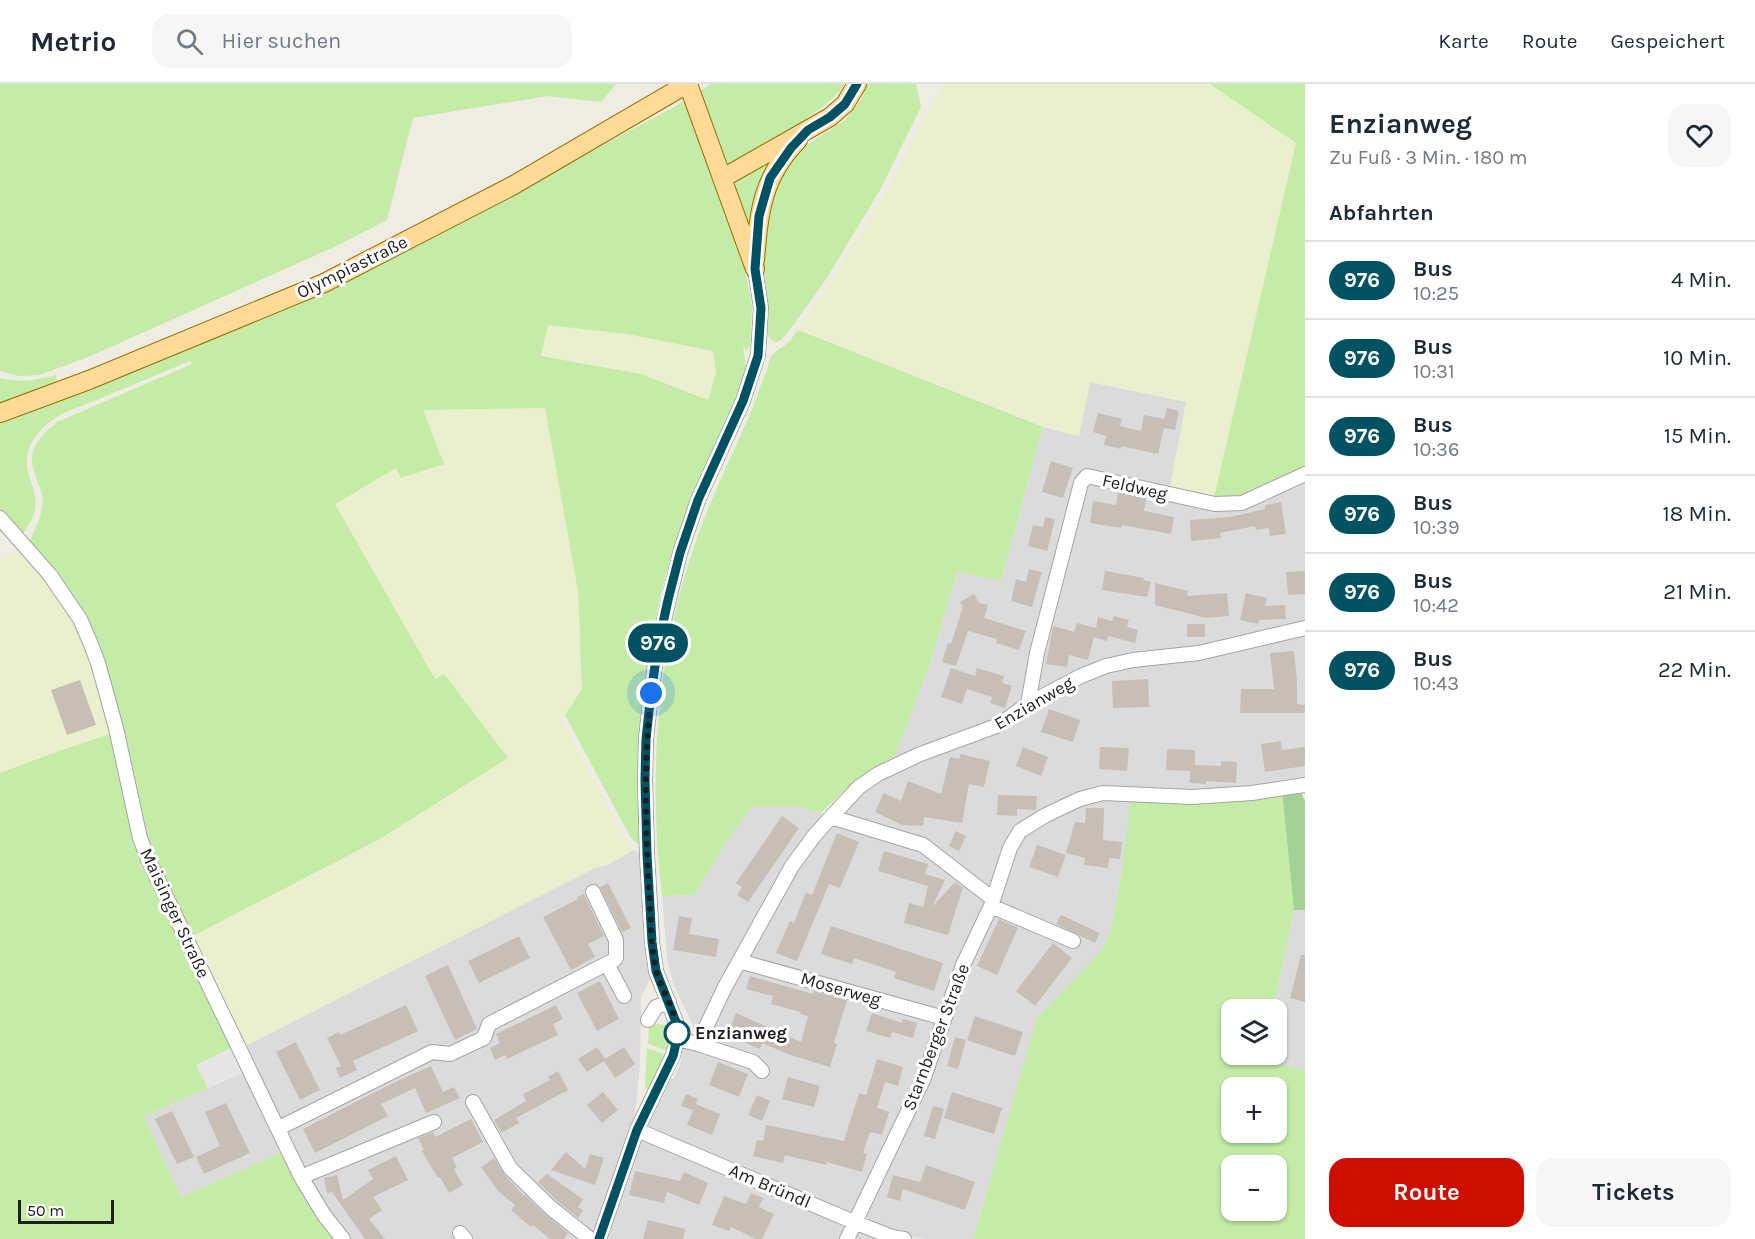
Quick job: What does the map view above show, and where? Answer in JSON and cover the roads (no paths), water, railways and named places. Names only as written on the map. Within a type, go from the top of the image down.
[{"type":"main road","name":"Olympiastraße","points":[[0,413],[111,372],[324,283],[512,186],[688,84]]},
{"type":"main road","points":[[688,84],[755,269]]},
{"type":"main road","points":[[723,178],[830,117],[845,104],[857,84]]},
{"type":"main road","points":[[755,269],[759,216],[770,178],[791,148],[808,130]]},
{"type":"street","points":[[599,1239],[637,1130],[673,1056],[677,1039],[676,1022],[656,971],[652,942],[647,854],[646,739],[658,646],[680,553],[698,500],[743,401],[758,356],[761,308],[755,269]]},
{"type":"street","name":"Feldweg","points":[[1028,704],[1037,653],[1081,483],[1087,476],[1215,504],[1242,503],[1305,474]]},
{"type":"street","name":"Maisinger Straße","points":[[0,518],[50,574],[83,627],[98,663],[107,694],[140,838],[148,859],[302,1177],[324,1215],[343,1239]]},
{"type":"street","name":"Enzianweg","points":[[698,1044],[739,961],[792,866],[831,817],[860,787],[878,774],[918,755],[999,725],[1028,704],[1081,676],[1106,666],[1133,660],[1199,653],[1305,628]]},
{"type":"street","name":"Starnberger Straße","points":[[847,1239],[923,1080],[963,965],[992,902],[1010,848],[1020,831],[1046,815],[1080,799],[1103,793],[1192,797],[1252,793],[1305,785]]},
{"type":"street","points":[[831,817],[923,845],[992,902],[1073,941]]},
{"type":"street","points":[[279,1128],[432,1052],[450,1054],[484,1038],[489,1024],[616,958],[616,940],[593,892]]},
{"type":"street","name":"Moserweg","points":[[739,961],[944,1018]]},
{"type":"street","points":[[607,964],[624,996]]},
{"type":"street","points":[[648,1020],[656,1007],[669,1002]]},
{"type":"street","points":[[677,1039],[753,1062],[762,1071]]},
{"type":"street","points":[[473,1102],[510,1168],[551,1208],[590,1239]]},
{"type":"street","points":[[302,1177],[434,1122]]},
{"type":"street","name":"Am Bründl","points":[[637,1130],[854,1222],[892,1237],[904,1239]]},
{"type":"place","name":"Enzianweg","points":[[677,1033]]}]
